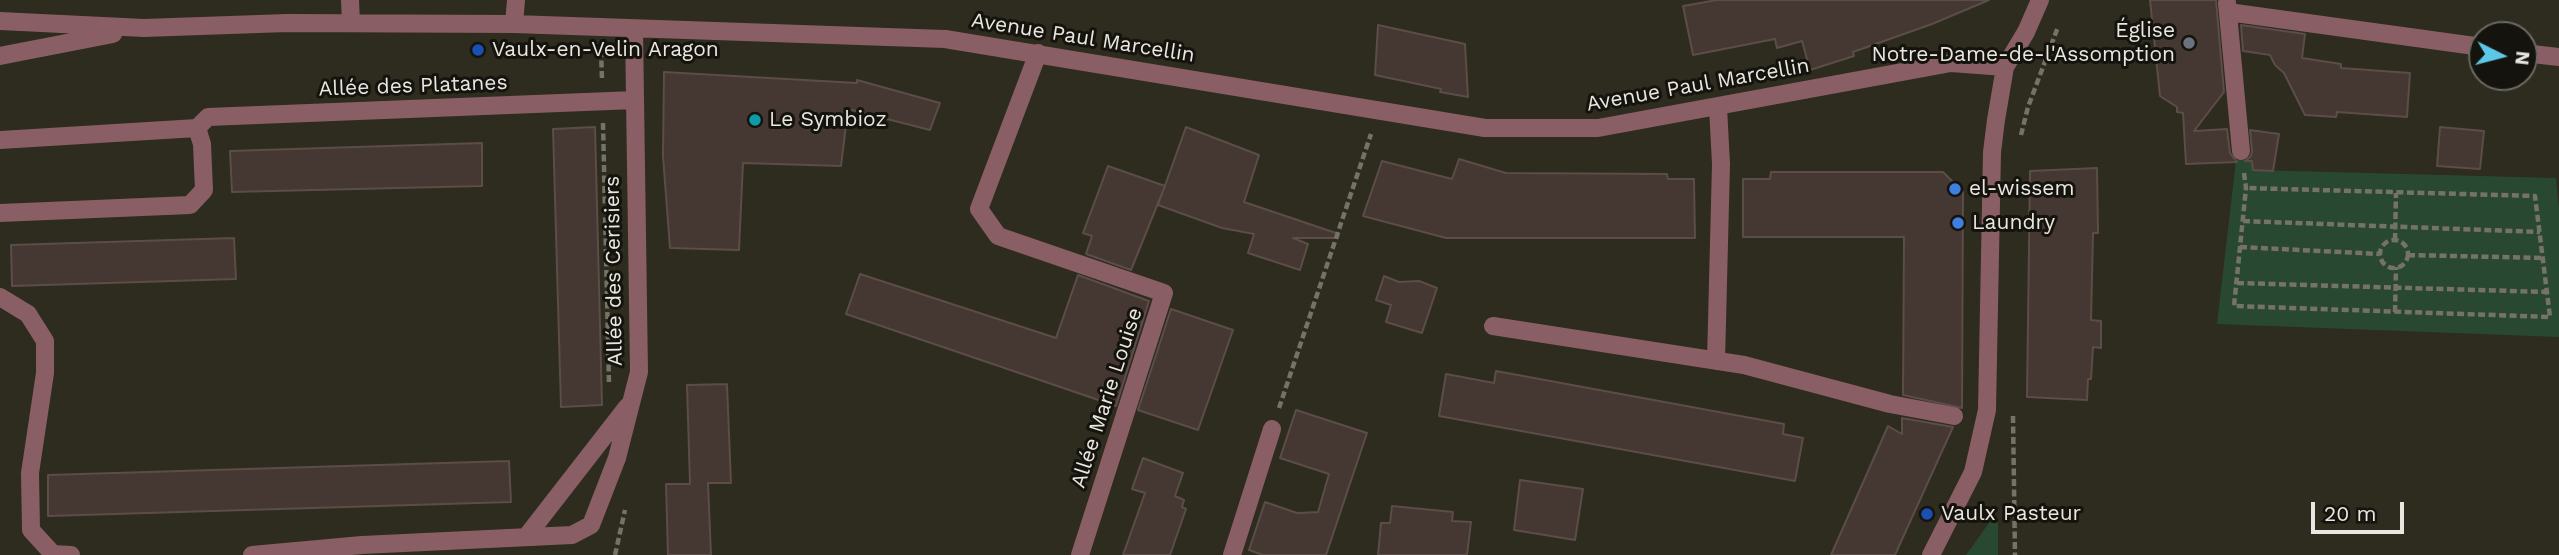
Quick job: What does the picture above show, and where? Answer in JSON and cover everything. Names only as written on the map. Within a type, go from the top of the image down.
[{"type":"street","points":[[350,0],[351,23]]},
{"type":"street","points":[[514,24],[516,0]]},
{"type":"street","points":[[1931,555],[1973,472],[1987,410],[1992,152],[2005,67],[2026,32],[2039,0]]},
{"type":"street","points":[[2241,151],[2227,6],[2468,45]]},
{"type":"street","name":"Avenue Paul Marcellin","points":[[0,21],[144,28],[351,23],[514,24],[945,39],[1485,128],[1598,128],[1951,63],[2005,67]]},
{"type":"street","name":"Avenue Paul Marcellin","points":[[0,56],[144,28]]},
{"type":"street","name":"Allée des Cerisiers","points":[[251,555],[362,545],[526,537],[573,541],[591,525],[617,458],[639,372],[635,29]]},
{"type":"street","name":"Allée Marie Louise","points":[[1038,54],[979,209],[998,236],[1164,293],[1080,555]]},
{"type":"street","points":[[2538,54],[2559,57]]},
{"type":"street","name":"Allée des Platanes","points":[[0,139],[197,128],[208,117],[635,100]]},
{"type":"street","points":[[1716,361],[1721,164],[1718,107]]},
{"type":"street","points":[[0,213],[190,205],[204,190],[202,144],[197,128]]},
{"type":"street","points":[[0,298],[28,314],[45,341],[45,373],[30,473],[31,530],[52,554],[71,555]]},
{"type":"street","points":[[1493,326],[1744,366],[1890,404],[1954,416]]},
{"type":"street","points":[[526,537],[632,401]]},
{"type":"street","points":[[1232,555],[1272,429]]},
{"type":"path","points":[[2020,140],[2028,107],[2060,22]]},
{"type":"path","name":"Allée des Cerisiers","points":[[600,28],[609,390]]},
{"type":"path","points":[[1272,429],[1378,110]]},
{"type":"path","points":[[2241,151],[2246,188],[2234,306],[2550,317],[2535,196],[2246,188]]},
{"type":"path","points":[[2395,240],[2396,192]]},
{"type":"path","points":[[2243,221],[2540,232]]},
{"type":"path","points":[[2395,240],[2403,243],[2408,255],[2404,263],[2396,267],[2384,263],[2380,254],[2383,246],[2395,240]]},
{"type":"path","points":[[2240,247],[2380,254]]},
{"type":"path","points":[[2408,255],[2543,258]]},
{"type":"path","points":[[2395,312],[2396,267]]},
{"type":"path","points":[[2237,283],[2547,292]]},
{"type":"path","points":[[2013,405],[2015,555]]},
{"type":"path","points":[[615,555],[628,499]]},
{"type":"green space","points":[[2236,160],[2252,160],[2253,170],[2556,178],[2559,209],[2559,337],[2217,324]]},
{"type":"green space","points":[[1991,520],[1998,521],[1998,555],[1966,555]]},
{"type":"building","points":[[1717,0],[1989,0],[1853,52],[1854,56],[1810,70],[1802,41],[1777,48],[1775,39],[1693,55],[1683,6]]},
{"type":"building","name":"Église Notre-Dame-de-l'Assomption","points":[[2150,0],[2216,0],[2224,92],[2194,131],[2227,129],[2230,153],[2237,162],[2186,164],[2183,113],[2177,112],[2177,107],[2160,96]]},
{"type":"building","points":[[1378,25],[1465,44],[1468,97],[1375,75]]},
{"type":"building","points":[[2241,25],[2305,34],[2302,58],[2341,64],[2341,68],[2410,73],[2407,117],[2337,112],[2336,117],[2305,115],[2284,73],[2275,65],[2270,55],[2243,51]]},
{"type":"building","name":"Le Symbioz","points":[[664,72],[857,83],[857,80],[940,103],[930,130],[848,109],[841,166],[743,163],[739,250],[670,248],[663,156]]},
{"type":"building","points":[[595,127],[602,405],[561,407],[553,129]]},
{"type":"building","points":[[1186,127],[1259,155],[1244,202],[1339,234],[1338,238],[1293,238],[1308,244],[1300,270],[1248,253],[1254,234],[1222,228],[1158,205]]},
{"type":"building","points":[[2440,127],[2484,131],[2480,169],[2437,166]]},
{"type":"building","points":[[2250,130],[2279,134],[2273,171],[2253,170],[2252,161],[2245,161],[2252,151]]},
{"type":"building","points":[[482,143],[482,186],[232,192],[230,151]]},
{"type":"building","points":[[1459,159],[1506,173],[1667,174],[1668,179],[1694,179],[1695,238],[1446,238],[1363,216],[1382,161],[1452,179]]},
{"type":"building","points":[[1108,166],[1165,186],[1131,270],[1086,254],[1092,236],[1083,233]]},
{"type":"building","points":[[2097,168],[2098,233],[2093,233],[2091,320],[2101,321],[2101,348],[2093,347],[2087,400],[2027,397],[2030,171]]},
{"type":"building","points":[[1771,172],[1943,172],[1963,192],[1962,408],[1903,395],[1904,237],[1743,237],[1743,179],[1770,179]]},
{"type":"building","points":[[234,238],[236,279],[12,286],[11,245]]},
{"type":"building","points":[[860,274],[1056,338],[1078,275],[1149,301],[1116,406],[846,314]]},
{"type":"building","points":[[1384,276],[1399,282],[1419,281],[1437,288],[1422,333],[1386,322],[1391,305],[1376,300]]},
{"type":"building","points":[[1171,309],[1233,330],[1198,430],[1138,410]]},
{"type":"building","points":[[1496,371],[1784,424],[1783,434],[1803,438],[1795,481],[1439,416],[1446,374],[1494,383]]},
{"type":"building","points":[[727,384],[731,483],[708,483],[711,555],[668,555],[666,484],[690,484],[687,385]]},
{"type":"building","points":[[1296,410],[1367,433],[1326,555],[1263,555],[1249,550],[1265,502],[1297,513],[1318,512],[1329,474],[1280,458]]},
{"type":"building","points":[[1902,418],[1953,427],[1895,555],[1831,555],[1888,426],[1902,434]]},
{"type":"building","points":[[1143,458],[1183,473],[1175,496],[1184,500],[1182,507],[1186,509],[1170,555],[1123,555],[1145,493],[1132,489]]},
{"type":"building","points":[[509,461],[511,502],[48,516],[48,475]]},
{"type":"building","points":[[1520,480],[1583,489],[1575,540],[1514,530]]},
{"type":"building","points":[[1392,506],[1453,512],[1452,521],[1471,522],[1467,555],[1378,555],[1381,523],[1390,523]]},
{"type":"place","name":"Église Notre-Dame-de-l'Assomption","points":[[2189,43]]},
{"type":"place","name":"Vaulx-en-Velin Aragon","points":[[478,50]]},
{"type":"place","name":"Le Symbioz","points":[[755,120]]},
{"type":"place","name":"el-wissem","points":[[1955,189]]},
{"type":"place","name":"Laundry","points":[[1958,223]]},
{"type":"place","name":"Vaulx Pasteur","points":[[1927,514]]}]
